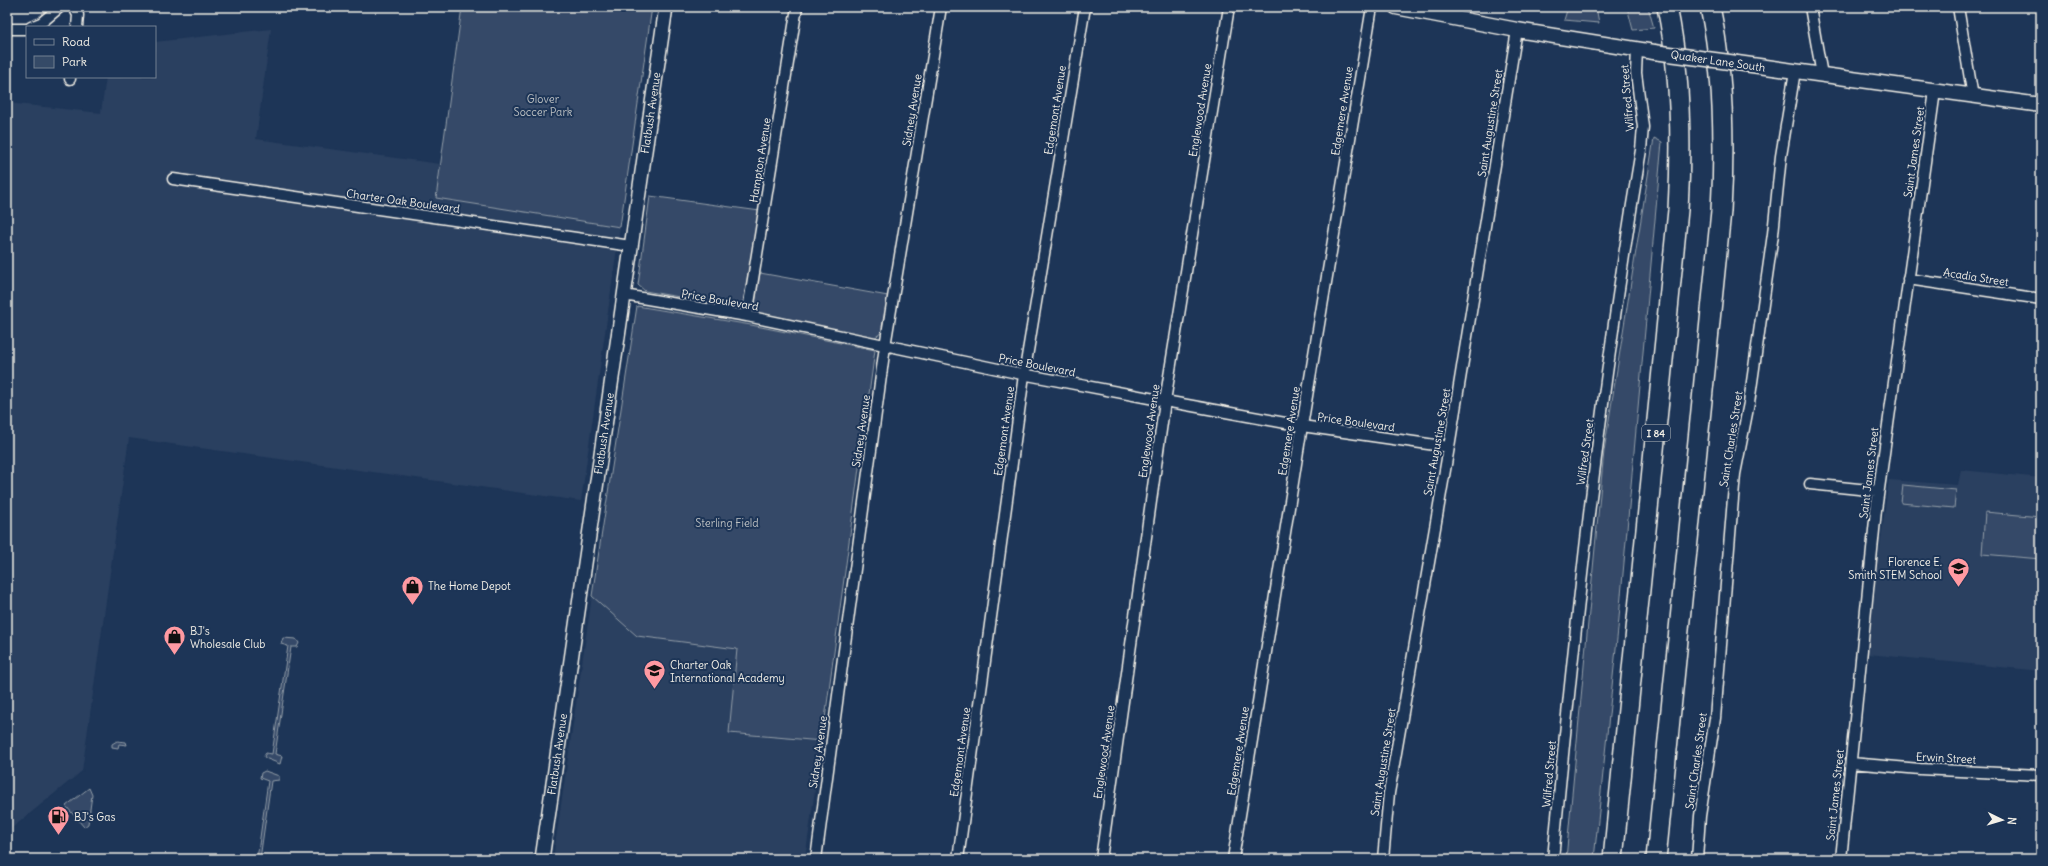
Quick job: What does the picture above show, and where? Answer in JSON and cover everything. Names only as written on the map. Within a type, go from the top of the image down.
[{"type":"highway","name":"I 84","points":[[1613,859],[1678,210],[1680,142],[1679,99],[1674,46],[1667,7]]},
{"type":"highway","points":[[1656,859],[1721,211],[1723,155],[1722,99],[1717,50],[1710,7]]},
{"type":"main road","name":"Quaker Lane South","points":[[1396,7],[1517,30],[1654,52],[1973,97],[2041,105]]},
{"type":"street","points":[[34,26],[41,23],[60,7]]},
{"type":"street","points":[[74,7],[78,15],[77,26]]},
{"type":"street","name":"Flatbush Avenue","points":[[542,859],[666,7]]},
{"type":"street","name":"Hampton Avenue","points":[[747,316],[797,7]]},
{"type":"street","name":"Sidney Avenue","points":[[816,859],[885,346],[941,7]]},
{"type":"street","name":"Edgemont Avenue","points":[[958,859],[1024,375],[1084,7]]},
{"type":"street","name":"Englewood Avenue","points":[[1101,859],[1164,401],[1229,7]]},
{"type":"street","name":"Edgemere Avenue","points":[[1233,859],[1302,426],[1372,7]]},
{"type":"street","points":[[1810,7],[1822,75]]},
{"type":"street","points":[[1958,7],[1973,97]]},
{"type":"street","points":[[7,28],[26,29]]},
{"type":"street","name":"Saint Augustine Street","points":[[1382,859],[1389,793],[1449,447],[1517,30]]},
{"type":"street","name":"Wilfred Street","points":[[1553,859],[1569,690],[1594,467],[1641,150],[1643,127],[1636,73],[1637,49]]},
{"type":"street","name":"Saint Charles Street","points":[[1697,859],[1700,816],[1715,718],[1735,474],[1749,403],[1773,234],[1781,156],[1795,71]]},
{"type":"street","name":"Saint James Street","points":[[1841,859],[1878,491],[1935,91]]},
{"type":"street","name":"Charter Oak Boulevard","points":[[173,179],[631,246]]},
{"type":"street","name":"Acadia Street","points":[[1908,279],[2041,299]]},
{"type":"street","name":"Price Boulevard","points":[[624,295],[747,316],[1024,375],[1164,401],[1302,426],[1449,447]]},
{"type":"street","points":[[1810,484],[1878,491]]},
{"type":"street","name":"Erwin Street","points":[[1851,763],[1920,769],[2041,775]]},
{"type":"shaded area","points":[[271,29],[256,139],[440,164],[436,198],[620,227],[581,501],[129,438],[82,771],[7,832],[7,103],[101,113],[106,78],[156,78],[156,42]]},
{"type":"shaded area","name":"Florence E. Smith STEM School","points":[[1961,470],[2041,478],[2041,671],[1868,654],[1877,568],[1889,480],[1958,485]]},
{"type":"shaded area","name":"Charter Oak International Academy","points":[[592,596],[637,636],[737,649],[729,733],[822,741],[805,859],[553,859]]},
{"type":"green space","name":"Glover Soccer Park","points":[[462,7],[652,7],[620,227],[436,198]]},
{"type":"green space","points":[[1568,7],[1596,7],[1599,23],[1564,20]]},
{"type":"green space","points":[[1627,7],[1648,7],[1654,28],[1633,30]]},
{"type":"green space","points":[[1654,138],[1662,142],[1618,629],[1594,859],[1566,859],[1604,451]]},
{"type":"green space","points":[[650,196],[760,211],[743,302],[737,307],[645,291],[638,285]]},
{"type":"green space","points":[[760,273],[888,296],[882,332],[873,339],[758,316],[754,309]]},
{"type":"green space","name":"Sterling Field","points":[[637,306],[751,325],[875,350],[822,741],[729,733],[737,649],[637,636],[592,596]]},
{"type":"green space","points":[[1903,485],[1956,490],[1954,508],[1901,503]]},
{"type":"green space","points":[[1985,512],[2041,517],[2041,559],[1982,554]]},
{"type":"green space","points":[[283,638],[296,639],[299,643],[297,647],[291,647],[275,754],[282,756],[280,764],[265,758],[264,756],[266,753],[272,754],[288,646],[281,644]]},
{"type":"green space","points":[[117,741],[126,742],[127,745],[119,744],[118,748],[112,747],[112,744]]},
{"type":"green space","points":[[265,771],[279,776],[279,780],[271,781],[260,859],[257,859],[268,781],[260,778],[261,773]]},
{"type":"green space","points":[[89,788],[92,795],[88,824],[84,827],[66,806]]},
{"type":"place","name":"Florence E. Smith STEM School","points":[[1958,588]]},
{"type":"place","name":"The Home Depot","points":[[413,606]]},
{"type":"place","name":"BJ's Wholesale Club","points":[[174,656]]},
{"type":"place","name":"Charter Oak International Academy","points":[[655,690]]},
{"type":"place","name":"BJ's Gas","points":[[59,836]]}]
